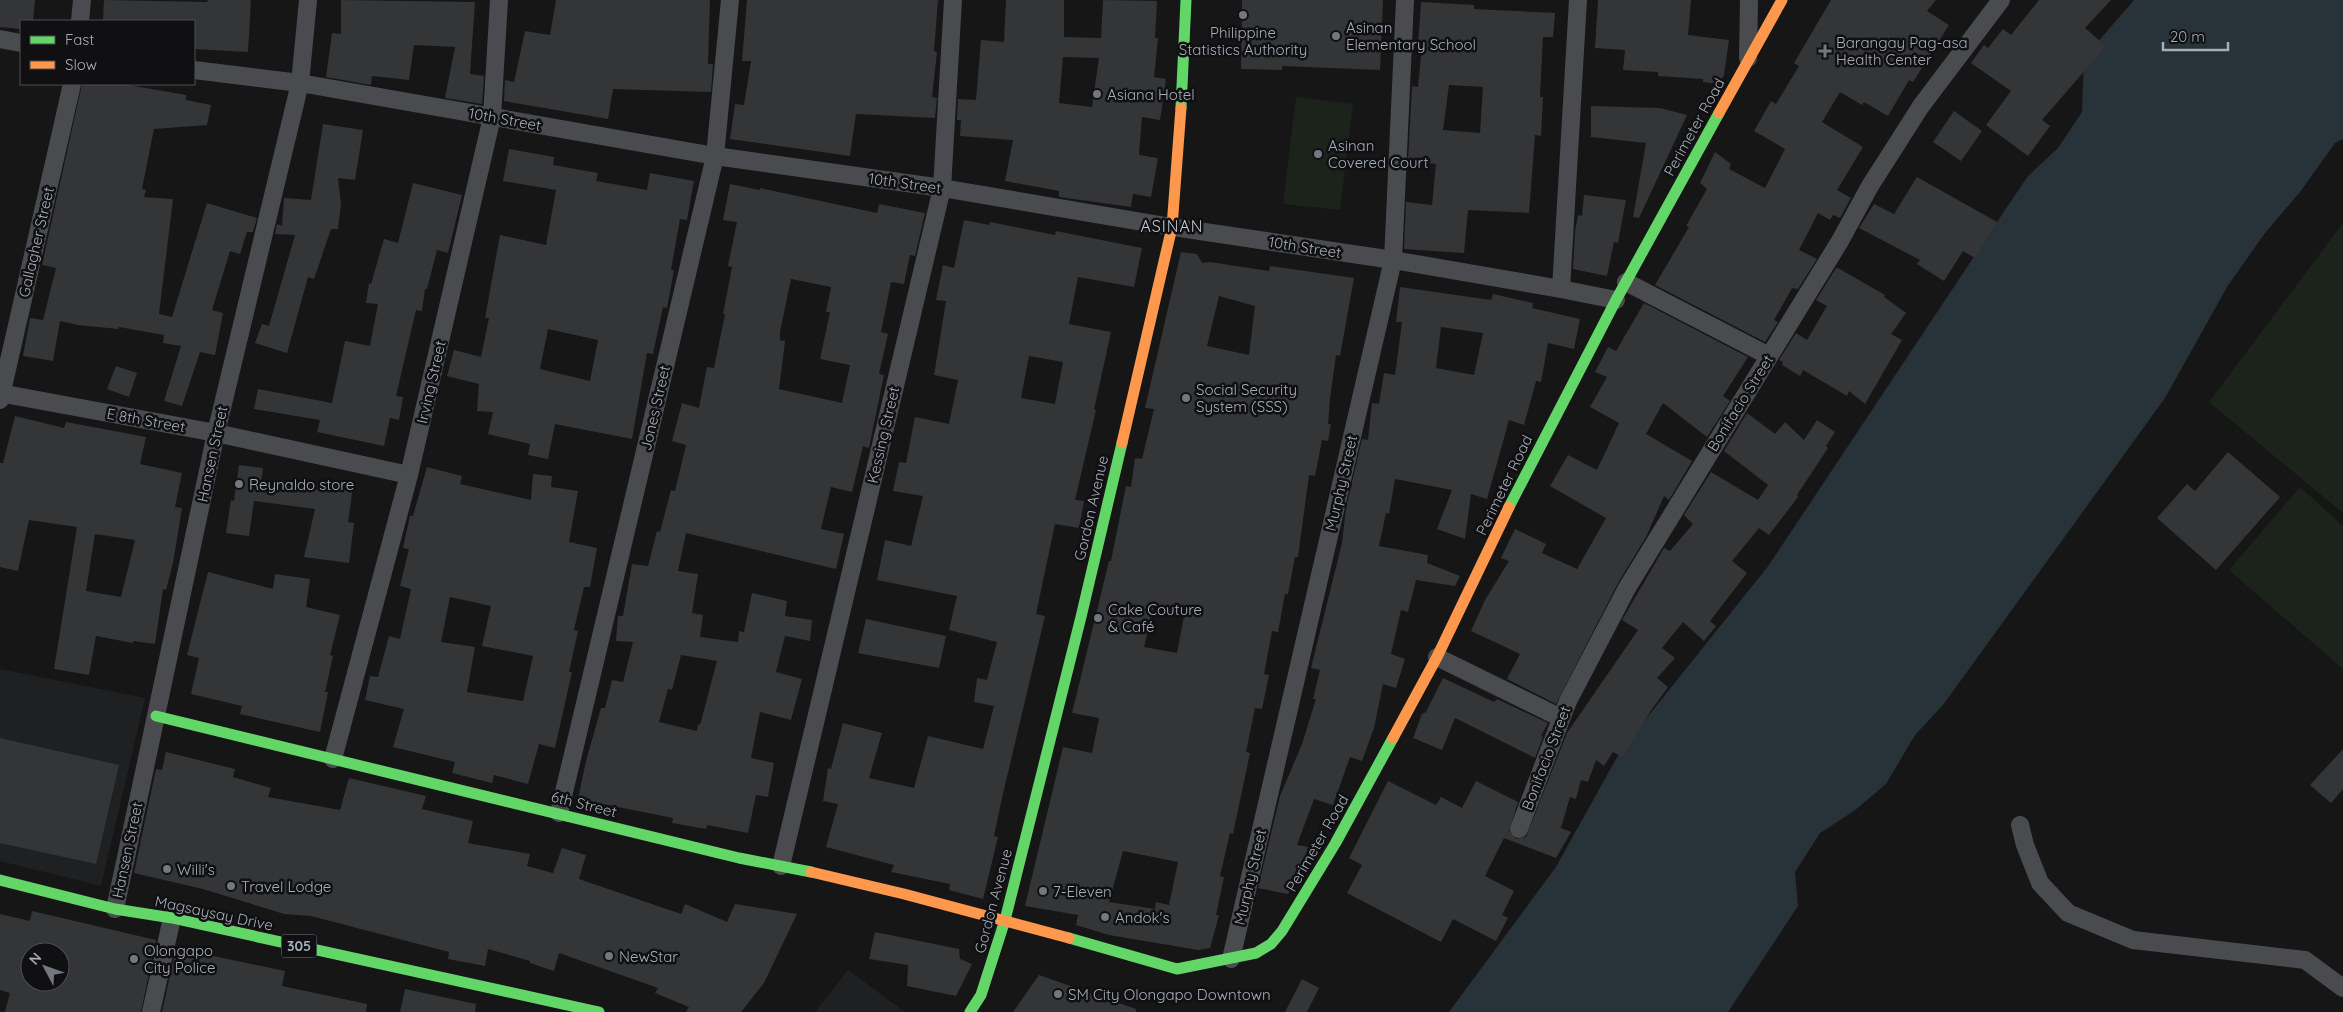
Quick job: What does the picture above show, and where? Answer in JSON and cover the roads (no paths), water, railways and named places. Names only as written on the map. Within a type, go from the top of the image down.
[{"type":"street","points":[[80,20],[82,0]]},
{"type":"street","name":"Hansen Street","points":[[115,908],[216,433],[300,83],[308,0]]},
{"type":"street","name":"Irving Street","points":[[333,759],[409,475],[492,117],[499,0]]},
{"type":"street","name":"Jones Street","points":[[559,813],[715,156],[730,0]]},
{"type":"street","name":"Kessing Street","points":[[781,866],[942,188],[953,0]]},
{"type":"street","name":"Gordon Avenue","points":[[970,1012],[982,994],[1005,920],[1081,617],[1172,227],[1183,81],[1186,0]]},
{"type":"street","name":"Murphy Street","points":[[1230,959],[1393,260],[1405,0]]},
{"type":"street","points":[[1561,289],[1578,0]]},
{"type":"street","points":[[1748,58],[1749,0]]},
{"type":"street","name":"Perimeter Road","points":[[1177,970],[1230,959],[1265,949],[1282,932],[1335,844],[1437,657],[1526,473],[1616,300],[1748,58],[1782,0]]},
{"type":"street","name":"Bonifacio Street","points":[[1518,829],[1561,718],[1627,588],[1840,241],[1870,186],[1921,106],[2001,0]]},
{"type":"street","points":[[0,39],[20,44]]},
{"type":"street","name":"10th Street","points":[[195,70],[300,83],[715,156],[942,188],[1172,227],[1393,260],[1616,300]]},
{"type":"street","name":"Gallagher Street","points":[[0,396],[72,85]]},
{"type":"street","points":[[1626,282],[1769,356]]},
{"type":"street","name":"E 8th Street","points":[[0,396],[216,433],[409,475]]},
{"type":"street","points":[[1437,657],[1561,718]]},
{"type":"street","name":"6th Street","points":[[156,716],[739,858],[781,866],[1005,920],[1177,970]]},
{"type":"street","points":[[2020,825],[2025,845],[2040,883],[2068,913],[2133,940],[2305,960],[2343,988]]},
{"type":"street","name":"Magsaysay Drive","points":[[0,880],[115,908],[172,918],[599,1012]]},
{"type":"street","points":[[151,1012],[172,918]]},
{"type":"place","name":"Philippine Statistics Authority","points":[[1243,15]]},
{"type":"place","name":"Asinan Elementary School","points":[[1336,36]]},
{"type":"place","name":"Barangay Pag-asa Health Center","points":[[1825,51]]},
{"type":"place","name":"Asiana Hotel","points":[[1097,94]]},
{"type":"place","name":"Asinan Covered Court","points":[[1318,154]]},
{"type":"place","name":"Social Security System (SSS)","points":[[1186,398]]},
{"type":"place","name":"Reynaldo store","points":[[239,484]]},
{"type":"place","name":"Cake Couture & Café","points":[[1098,618]]},
{"type":"place","name":"Willi's","points":[[167,869]]},
{"type":"place","name":"Travel Lodge","points":[[231,886]]},
{"type":"place","name":"7-Eleven","points":[[1043,891]]},
{"type":"place","name":"Andok's","points":[[1105,917]]},
{"type":"place","name":"NewStar","points":[[609,956]]},
{"type":"place","name":"Olongapo City Police","points":[[134,959]]},
{"type":"place","name":"SM City Olongapo Downtown","points":[[1058,994]]},
{"type":"district","name":"ASINAN","points":[[1172,226]]}]
